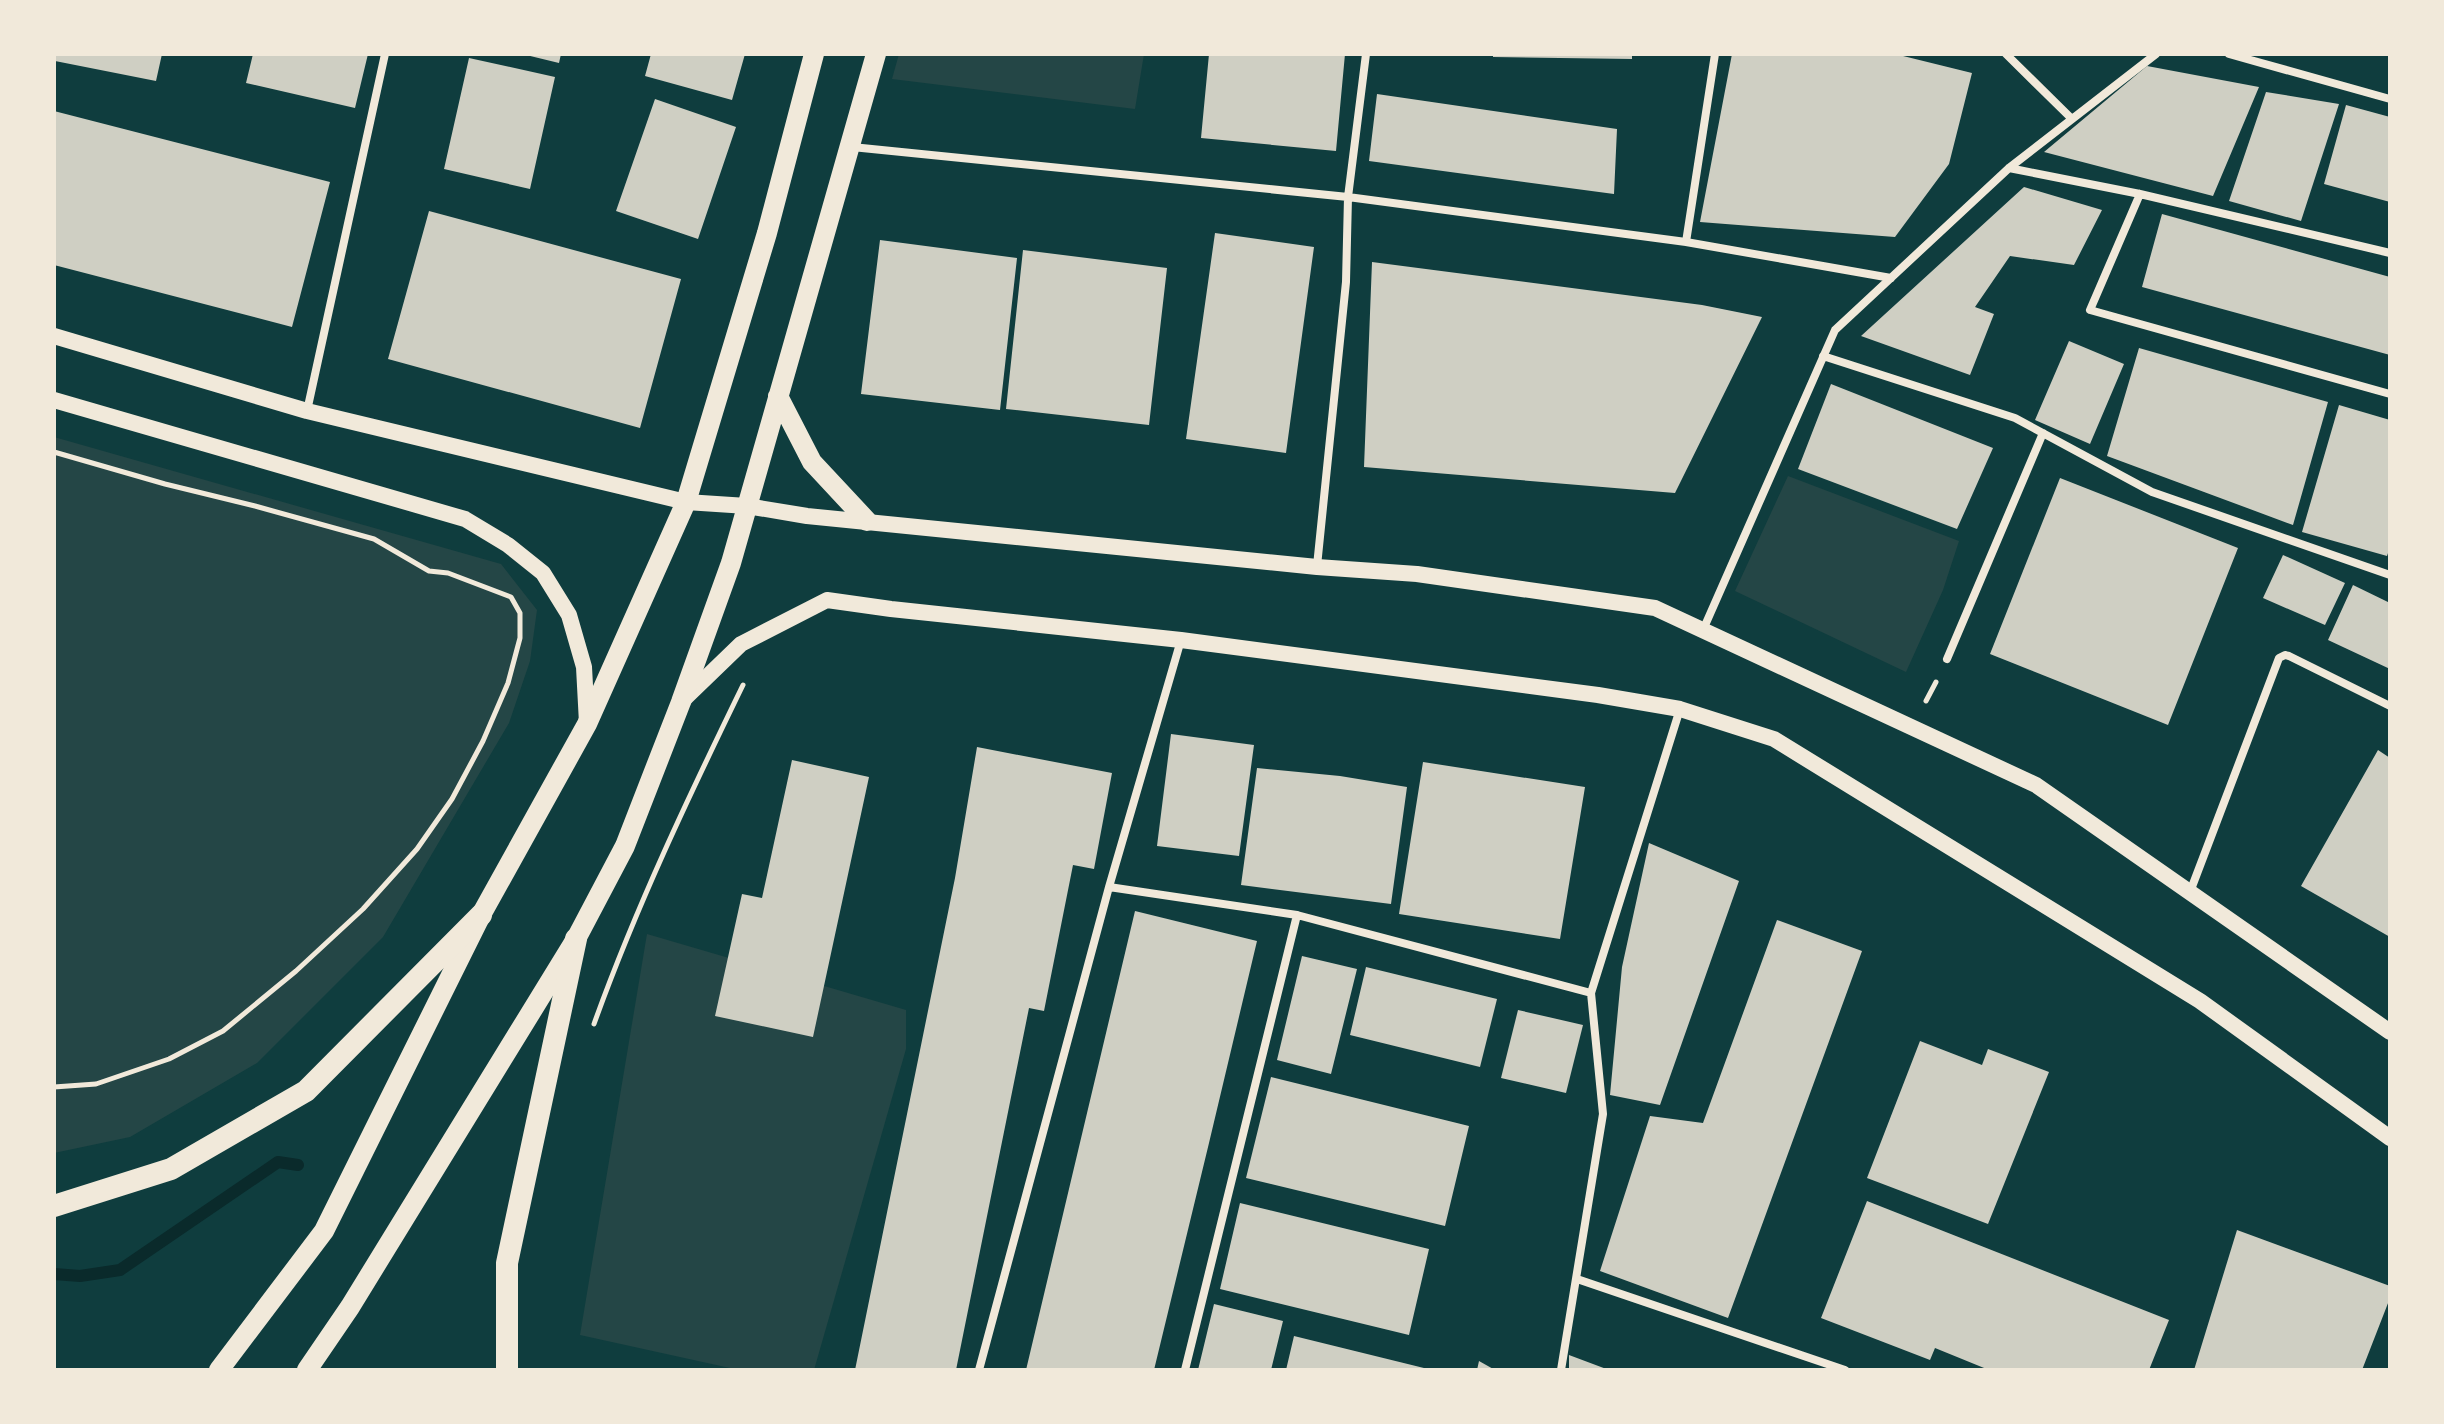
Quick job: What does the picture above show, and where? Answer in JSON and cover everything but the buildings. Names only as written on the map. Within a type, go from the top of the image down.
[{"type":"highway","points":[[54,1206],[171,1169],[306,1091],[481,915]]},
{"type":"highway","points":[[507,1370],[507,1263],[576,939]]},
{"type":"main road","points":[[219,1370],[324,1231],[481,915],[587,724],[686,502],[767,233],[814,54]]},
{"type":"main road","points":[[307,1370],[350,1307],[576,939],[625,846],[731,563],[876,54]]},
{"type":"main road","points":[[54,336],[307,411],[686,502],[1317,567],[1417,574],[1655,608],[2036,785],[2390,1032]]},
{"type":"main road","points":[[778,396],[812,462],[867,521]]},
{"type":"main road","points":[[54,400],[465,519],[508,545],[543,573],[569,615],[584,667],[587,724]]},
{"type":"main road","points":[[681,702],[741,644],[827,600],[1181,640],[1598,695],[1680,709],[1774,739],[2200,1001],[2390,1138]]},
{"type":"street","points":[[307,411],[385,54]]},
{"type":"street","points":[[1317,567],[1346,282],[1348,197],[1366,54]]},
{"type":"street","points":[[1686,242],[1715,54]]},
{"type":"street","points":[[2006,54],[2072,119]]},
{"type":"street","points":[[1702,632],[1835,330],[2009,168],[2156,54]]},
{"type":"street","points":[[2229,54],[2390,99]]},
{"type":"street","points":[[850,147],[1348,197],[1686,242],[1891,278]]},
{"type":"street","points":[[2009,168],[2140,194],[2390,253]]},
{"type":"street","points":[[2140,194],[2090,310],[2390,394]]},
{"type":"street","points":[[1823,356],[2015,418],[2152,492],[2390,575]]},
{"type":"street","points":[[1947,659],[2043,433]]},
{"type":"street","points":[[979,1370],[1109,887],[1181,640]]},
{"type":"street","points":[[2189,893],[2279,658],[2289,656],[2390,706]]},
{"type":"street","points":[[1561,1370],[1603,1114],[1591,993],[1680,709]]},
{"type":"street","points":[[1109,887],[1297,915],[1591,993]]},
{"type":"street","points":[[1185,1370],[1297,915]]},
{"type":"street","points":[[1577,1279],[1845,1370]]},
{"type":"path","points":[[54,452],[374,539],[429,571],[448,573],[511,597],[520,613],[520,638],[508,683],[483,741],[452,799],[417,849],[363,909],[296,971],[223,1031],[169,1059],[96,1084],[54,1087]]},
{"type":"path","points":[[591,1033],[621,950],[691,792],[748,675],[753,638]]},
{"type":"path","points":[[1913,729],[1947,659]]},
{"type":"shaded area","points":[[899,54],[1144,54],[1135,109],[892,79]]},
{"type":"shaded area","points":[[54,437],[501,564],[537,610],[530,661],[509,723],[383,937],[257,1063],[130,1137],[54,1153]]},
{"type":"shaded area","points":[[1788,476],[1959,541],[1943,590],[1906,672],[1735,591]]},
{"type":"shaded area","points":[[647,934],[906,1010],[906,1049],[814,1370],[739,1370],[580,1335]]},
{"type":"waterway","points":[[54,1274],[80,1276],[120,1270],[278,1162],[298,1165]]}]
